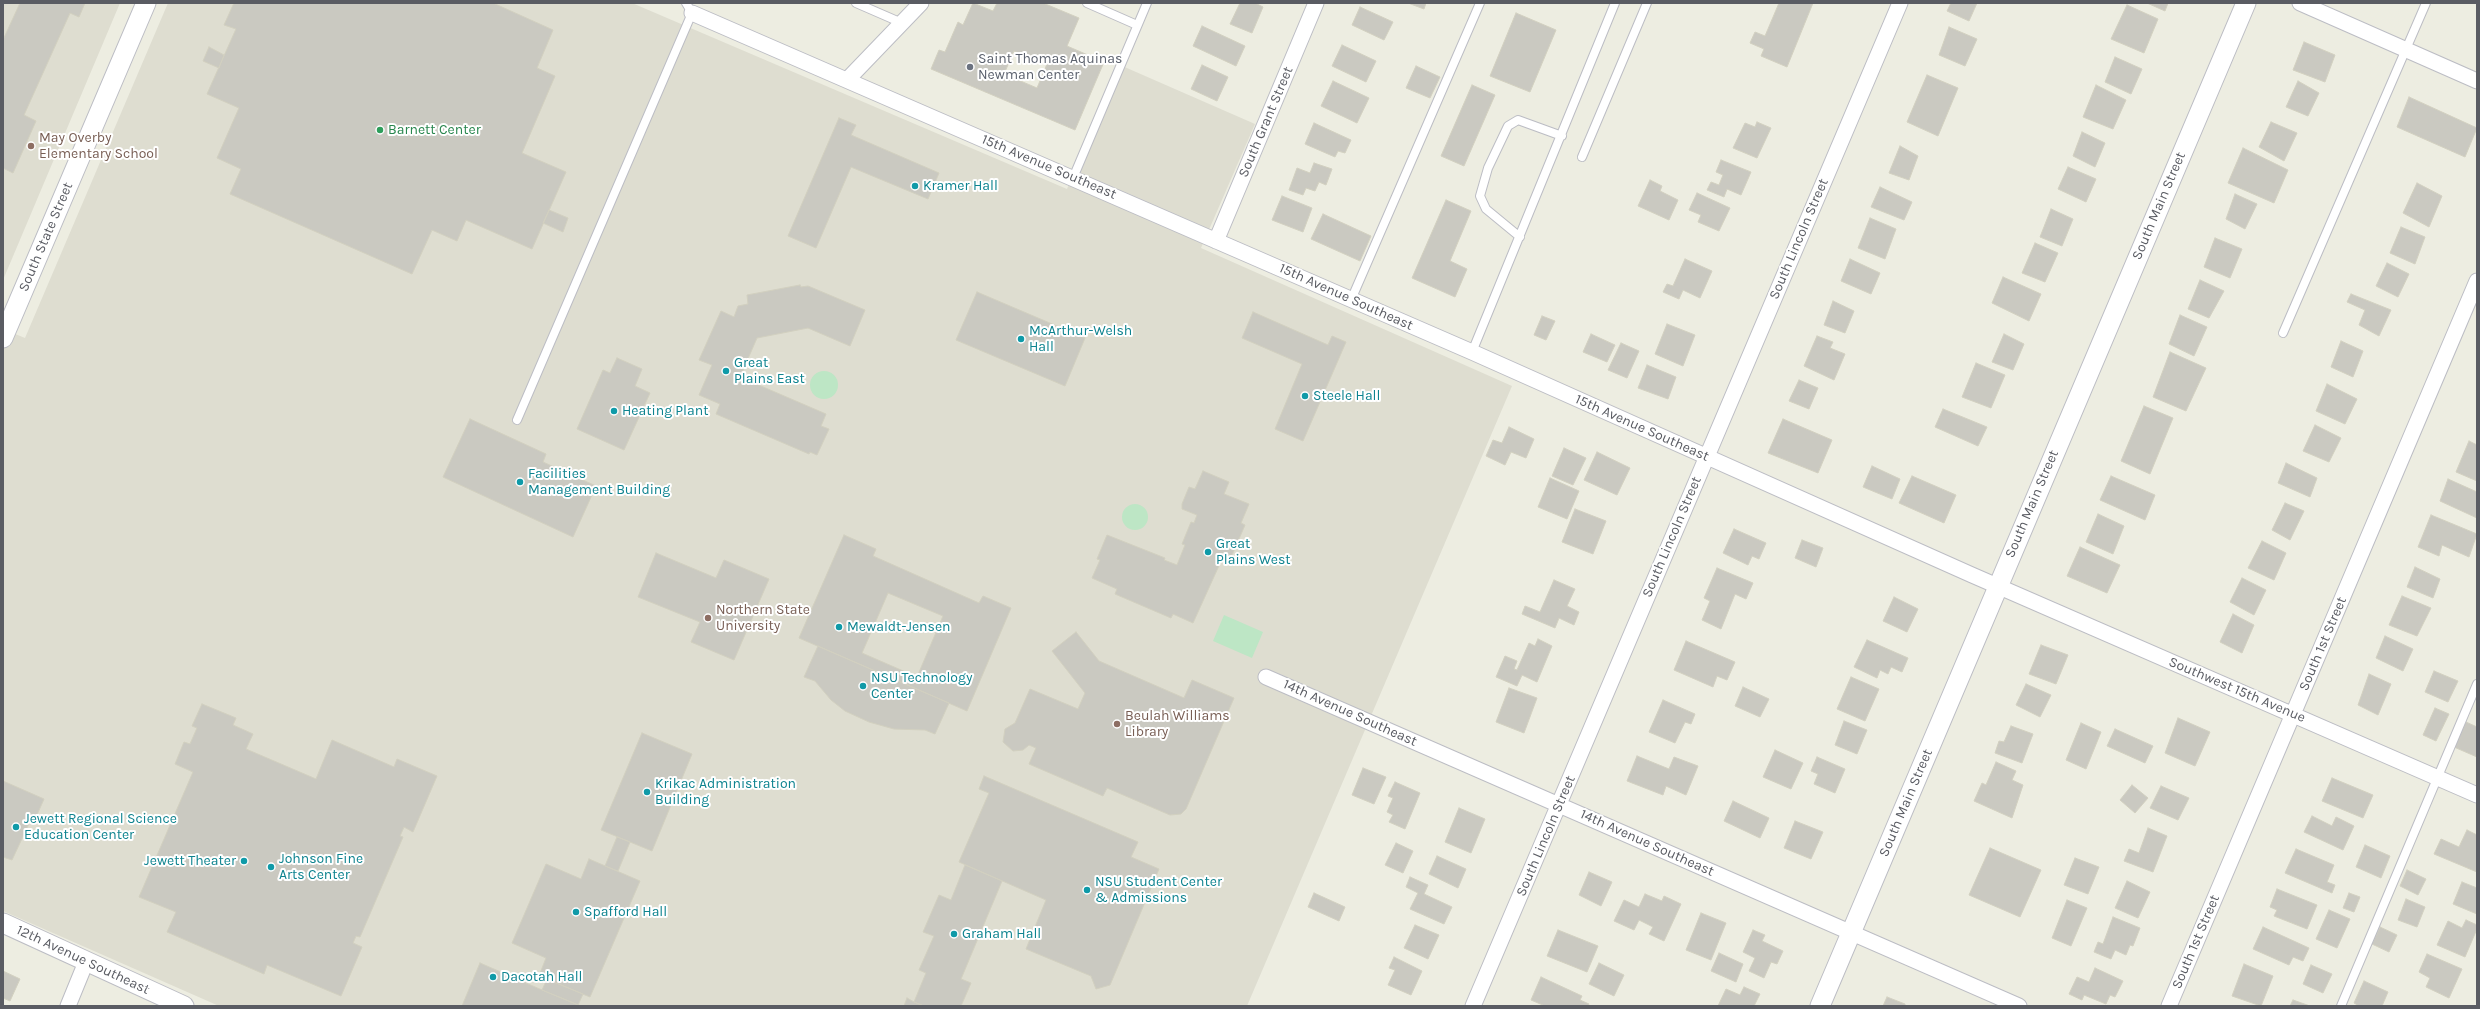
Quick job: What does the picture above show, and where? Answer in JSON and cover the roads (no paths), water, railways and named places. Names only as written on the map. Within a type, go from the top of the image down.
[{"type":"street","name":"South State Street","points":[[3,338],[8,312],[146,3]]},
{"type":"street","points":[[847,80],[921,3]]},
{"type":"street","name":"South Grant Street","points":[[1216,241],[1316,3]]},
{"type":"street","name":"South Lincoln Street","points":[[1473,1006],[1900,3]]},
{"type":"street","name":"South Main Street","points":[[1820,1006],[1997,586],[2246,3]]},
{"type":"street","points":[[2300,3],[2477,81]]},
{"type":"street","name":"15th Avenue Southeast","points":[[689,8],[847,80],[1472,352],[1997,586]]},
{"type":"street","name":"South 1st Street","points":[[2169,1006],[2477,281]]},
{"type":"street","name":"Southwest 15th Avenue","points":[[1997,586],[2477,795]]},
{"type":"street","name":"14th Avenue Southeast","points":[[1266,677],[1559,804],[1851,934],[2019,1006]]},
{"type":"street","name":"12th Avenue Southeast","points":[[3,923],[184,1006]]},
{"type":"street","points":[[68,1006],[86,962]]},
{"type":"lane","points":[[856,3],[902,23]]},
{"type":"lane","points":[[1087,3],[1137,25]]},
{"type":"lane","points":[[1073,178],[1147,3]]},
{"type":"lane","points":[[1351,300],[1480,3]]},
{"type":"lane","points":[[1472,352],[1562,136],[1615,3]]},
{"type":"lane","points":[[1582,157],[1647,3]]},
{"type":"lane","points":[[2283,333],[2426,3]]},
{"type":"lane","points":[[517,420],[689,8]]},
{"type":"lane","points":[[1520,237],[1486,209],[1480,196],[1488,168],[1508,126],[1518,120],[1562,136]]},
{"type":"lane","points":[[2341,1006],[2477,684]]},
{"type":"place","name":"Saint Thomas Aquinas Newman Center","points":[[970,67]]},
{"type":"place","name":"Barnett Center","points":[[380,130]]},
{"type":"place","name":"May Overby Elementary School","points":[[31,146]]},
{"type":"place","name":"Kramer Hall","points":[[915,186]]},
{"type":"place","name":"McArthur-Welsh Hall","points":[[1021,339]]},
{"type":"place","name":"Great Plains East","points":[[726,371]]},
{"type":"place","name":"Steele Hall","points":[[1305,396]]},
{"type":"place","name":"Heating Plant","points":[[614,411]]},
{"type":"place","name":"Facilities Management Building","points":[[520,482]]},
{"type":"place","name":"Great Plains West","points":[[1208,552]]},
{"type":"place","name":"Northern State University","points":[[708,618]]},
{"type":"place","name":"Mewaldt-Jensen","points":[[839,627]]},
{"type":"place","name":"NSU Technology Center","points":[[863,686]]},
{"type":"place","name":"Beulah Williams Library","points":[[1117,724]]},
{"type":"place","name":"Krikac Administration Building","points":[[647,792]]},
{"type":"place","name":"Jewett Regional Science Education Center","points":[[16,827]]},
{"type":"place","name":"Jewett Theater","points":[[244,861]]},
{"type":"place","name":"Johnson Fine Arts Center","points":[[271,867]]},
{"type":"place","name":"NSU Student Center & Admissions","points":[[1087,890]]},
{"type":"place","name":"Spafford Hall","points":[[576,912]]},
{"type":"place","name":"Graham Hall","points":[[954,934]]},
{"type":"place","name":"Dacotah Hall","points":[[493,977]]}]
